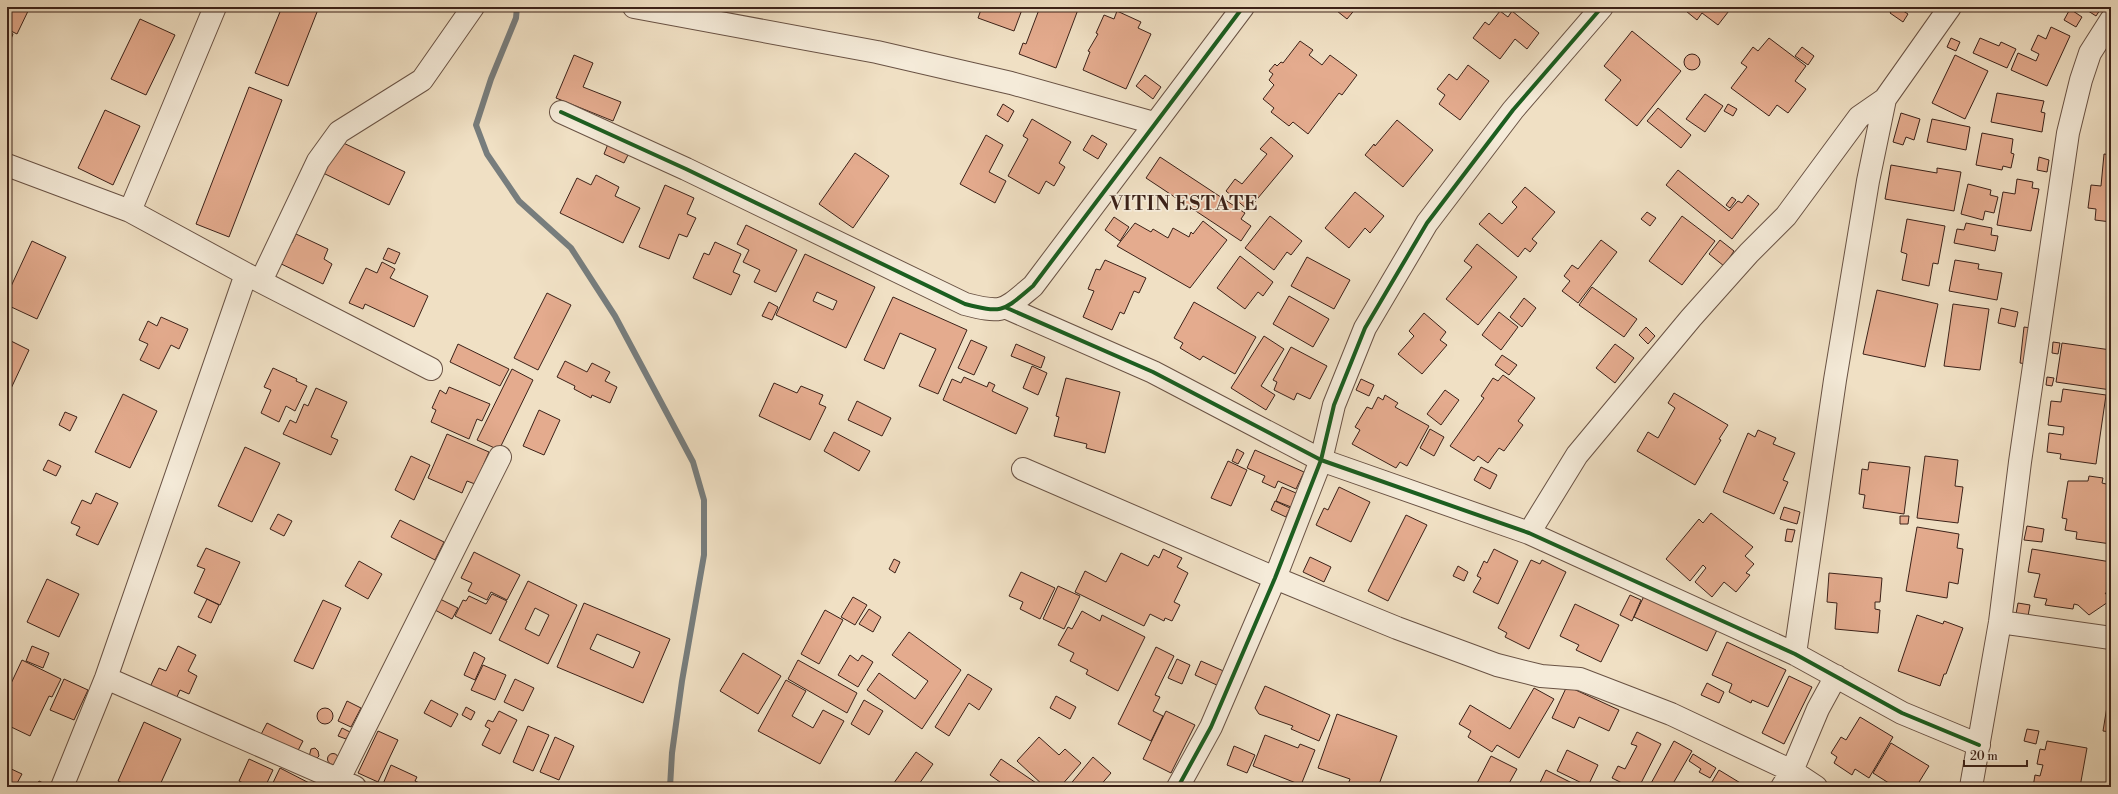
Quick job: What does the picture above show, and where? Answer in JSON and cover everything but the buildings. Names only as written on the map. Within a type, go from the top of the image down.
[{"type":"street","points":[[130,211],[215,7]]},
{"type":"street","points":[[62,787],[106,678],[253,278],[318,161],[339,132],[422,80],[473,7]]},
{"type":"street","points":[[634,7],[877,52],[1011,83],[1154,123]]},
{"type":"street","points":[[1007,308],[1033,286],[1154,123],[1243,7]]},
{"type":"street","points":[[1178,787],[1211,727],[1275,578],[1321,460],[1334,405],[1365,328],[1427,223],[1513,110],[1602,7]]},
{"type":"street","points":[[1529,533],[1587,443],[1691,318],[1749,253],[1786,216],[1859,117],[1885,99],[1950,7]]},
{"type":"street","points":[[1971,787],[2000,622],[2020,462],[2068,133],[2081,80],[2090,53],[2111,20]]},
{"type":"street","points":[[1795,654],[1835,380],[1868,180],[1885,99]]},
{"type":"street","points":[[560,112],[686,169],[965,304],[989,310],[1007,308],[1153,372],[1321,460],[1529,533],[1795,654],[1902,713],[1979,745]]},
{"type":"street","points":[[7,165],[130,211],[253,278],[431,369]]},
{"type":"street","points":[[106,678],[342,785],[500,457]]},
{"type":"street","points":[[1023,469],[1275,578],[1497,665],[1541,676],[1580,679],[1671,714],[1787,779],[1816,787]]},
{"type":"street","points":[[2000,622],[2111,638]]},
{"type":"street","points":[[1787,779],[1818,709],[1836,676]]},
{"type":"waterway","points":[[517,7],[516,18],[491,79],[476,125],[487,154],[519,201],[571,248],[615,316],[693,462],[704,500],[704,555],[682,681],[672,753],[670,787]]},
{"type":"cycle path","points":[[561,112],[686,169],[965,304],[988,309],[996,309],[1009,305],[1033,286],[1243,7]]},
{"type":"cycle path","points":[[1178,787],[1211,727],[1275,578],[1321,460],[1334,405],[1365,328],[1427,223],[1513,110],[1602,7]]},
{"type":"cycle path","points":[[1007,308],[1153,372],[1321,460],[1529,533],[1795,654],[1902,713],[1979,745]]},
{"type":"district","name":"VITIN ESTATE","points":[[1184,204]]}]
